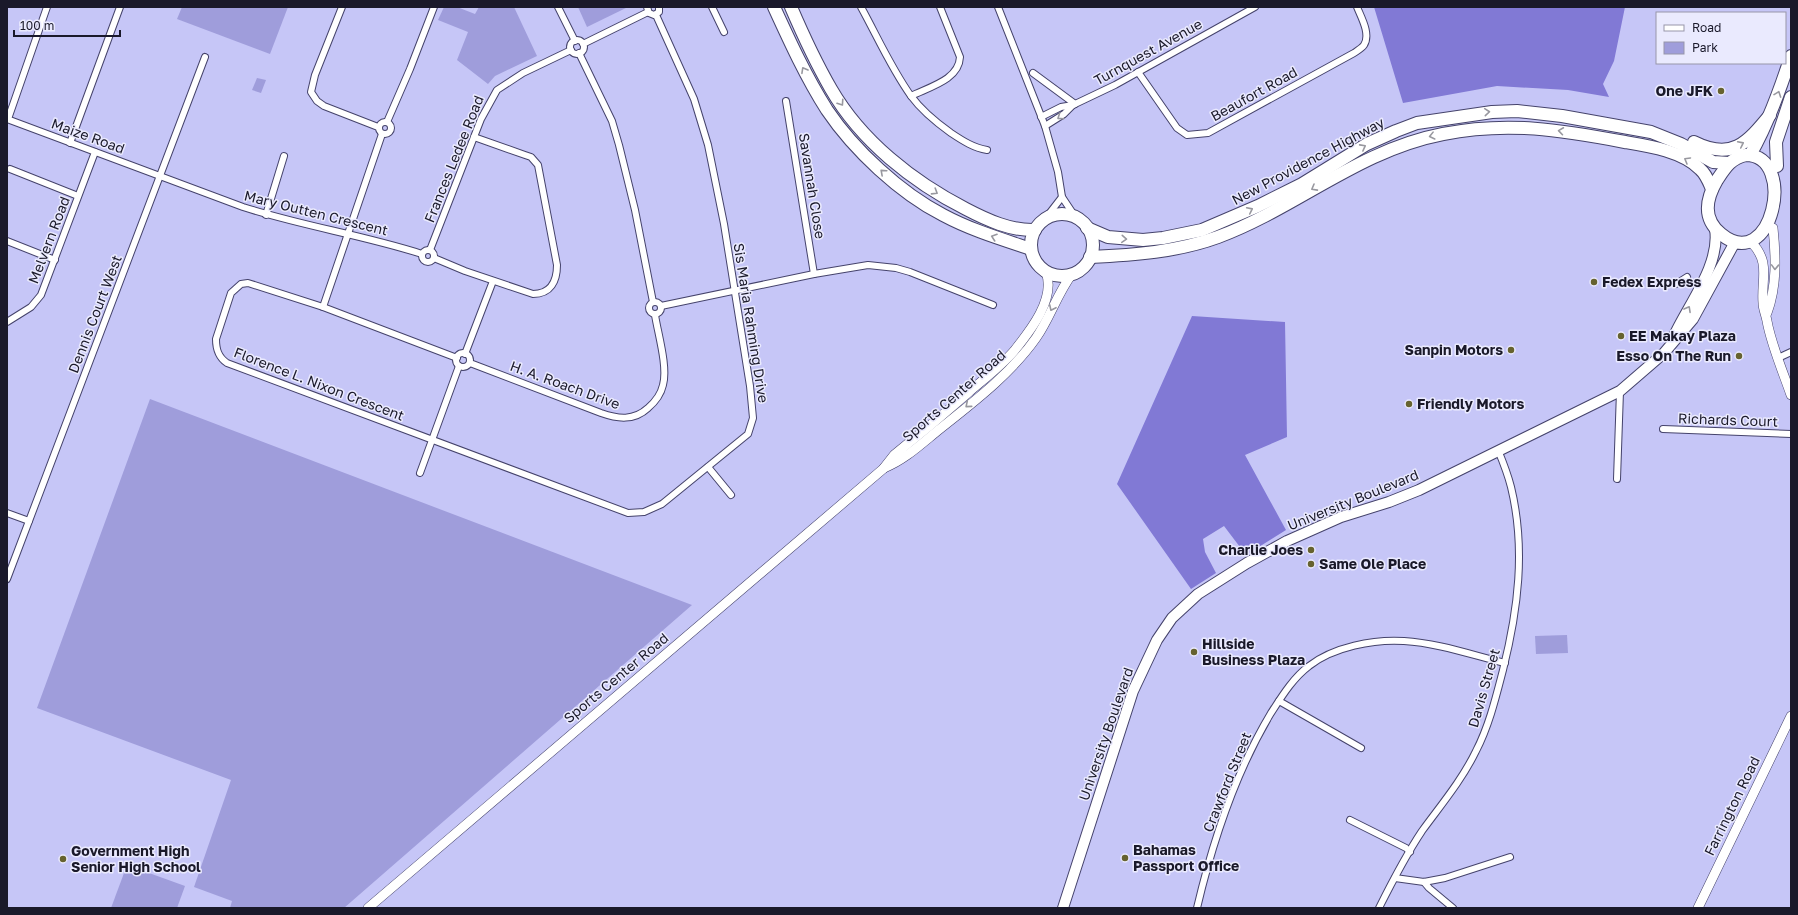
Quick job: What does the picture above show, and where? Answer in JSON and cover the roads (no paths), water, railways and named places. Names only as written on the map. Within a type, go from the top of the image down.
[{"type":"highway","points":[[774,7],[795,53],[827,109],[863,154],[907,193],[939,213],[981,232],[1031,249]]},
{"type":"highway","points":[[791,7],[832,90],[850,116],[871,140],[894,162],[912,177],[932,190],[983,218],[1019,230],[1035,230]]},
{"type":"highway","points":[[1750,155],[1761,136],[1770,115],[1791,56]]},
{"type":"highway","points":[[1783,213],[1764,238],[1751,242],[1735,242],[1722,235],[1715,229],[1710,222],[1707,206],[1712,189],[1729,163],[1738,157],[1750,155],[1764,158],[1781,170],[1776,153],[1776,142],[1791,97]]},
{"type":"highway","name":"New Providence Highway","points":[[1088,228],[1108,237],[1137,240],[1162,238],[1202,230],[1258,206],[1302,184],[1367,144],[1417,123],[1469,114],[1517,111],[1562,116],[1651,132],[1681,144],[1713,162],[1729,163]]},
{"type":"highway","points":[[1651,132],[1666,132],[1685,138],[1707,148],[1722,151],[1746,143],[1770,115]]},
{"type":"highway","name":"New Providence Highway","points":[[1090,257],[1174,250],[1218,237],[1255,221],[1378,154],[1424,138],[1482,127],[1516,126],[1538,128],[1585,135],[1662,150],[1678,155],[1700,169],[1712,189]]},
{"type":"highway","points":[[1060,214],[1076,218],[1088,228],[1092,244],[1090,257],[1084,266],[1072,274],[1059,276],[1046,272],[1036,263],[1031,249],[1032,238],[1035,230],[1045,219],[1060,214]]},
{"type":"main road","points":[[1773,228],[1775,250],[1774,281],[1773,296],[1767,314],[1767,322],[1791,395]]},
{"type":"main road","name":"University Boulevard","points":[[1671,344],[1709,267],[1717,239],[1715,229]]},
{"type":"main road","name":"University Boulevard","points":[[1063,908],[1133,691],[1156,640],[1172,618],[1198,594],[1247,563],[1287,541],[1341,517],[1389,502],[1419,490],[1620,391],[1664,353],[1693,319],[1735,242]]},
{"type":"main road","points":[[1751,242],[1758,249],[1762,258],[1764,270],[1763,305],[1767,314]]},
{"type":"main road","name":"Sports Center Road","points":[[368,908],[883,469],[894,455],[919,436],[1013,352],[1033,325],[1043,305],[1048,286],[1046,272]]},
{"type":"main road","name":"Sports Center Road","points":[[883,469],[898,463],[1004,374],[1036,337],[1062,289],[1072,274]]},
{"type":"main road","name":"Farrington Road","points":[[1698,908],[1791,716]]},
{"type":"street","points":[[8,119],[47,7]]},
{"type":"street","points":[[70,143],[120,7]]},
{"type":"street","points":[[342,7],[314,75],[311,92],[317,101],[324,106],[378,126],[387,122]]},
{"type":"street","points":[[387,122],[410,69],[434,7]]},
{"type":"street","points":[[558,7],[575,41]]},
{"type":"street","points":[[579,53],[583,48],[583,44],[647,9],[650,15],[656,15],[660,11],[659,7]]},
{"type":"street","points":[[712,7],[724,32]]},
{"type":"street","points":[[861,7],[911,96],[925,112],[948,131],[970,145],[988,150]]},
{"type":"street","points":[[911,96],[945,80],[954,73],[960,62],[960,57],[940,7]]},
{"type":"street","points":[[998,7],[1045,126],[1058,172],[1062,197],[1076,218]]},
{"type":"street","name":"Turnquest Avenue","points":[[1074,105],[1138,72],[1255,7]]},
{"type":"street","name":"Beaufort Road","points":[[1138,72],[1177,128],[1187,135],[1208,133],[1354,53],[1364,44],[1366,36],[1363,20],[1357,7]]},
{"type":"street","name":"Sis Maria Rahming Drive","points":[[432,439],[628,513],[644,512],[662,504],[744,439],[748,434],[753,418],[748,370],[716,178],[702,121],[656,15]]},
{"type":"street","points":[[575,41],[579,41],[583,44]]},
{"type":"street","points":[[575,41],[571,44],[571,50],[575,53],[579,53]]},
{"type":"street","name":"Frances Ledee Road","points":[[430,250],[474,137],[496,90],[523,73],[571,50]]},
{"type":"street","points":[[579,53],[612,121],[619,145],[635,210],[653,302],[649,308],[650,312],[655,314],[660,312],[661,306]]},
{"type":"street","name":"Dennis Court West","points":[[7,579],[205,57]]},
{"type":"street","points":[[1033,73],[1074,105]]},
{"type":"street","name":"Savannah Close","points":[[786,101],[814,274]]},
{"type":"street","points":[[1041,117],[1061,107],[1074,105]]},
{"type":"street","points":[[1045,126],[1064,114],[1074,105]]},
{"type":"street","name":"Maize Road","points":[[8,119],[160,176]]},
{"type":"street","points":[[382,134],[386,135],[391,129],[387,122]]},
{"type":"street","points":[[378,126],[379,131],[382,134]]},
{"type":"street","points":[[323,307],[382,134]]},
{"type":"street","points":[[434,258],[492,281],[533,294],[543,293],[549,290],[556,280],[557,265],[538,165],[531,157],[474,137]]},
{"type":"street","name":"Melvern Road","points":[[7,322],[35,304],[41,295],[95,152]]},
{"type":"street","points":[[266,215],[284,156]]},
{"type":"street","points":[[10,169],[78,196]]},
{"type":"street","name":"Mary Outten Crescent","points":[[160,176],[266,215],[382,241],[422,254]]},
{"type":"street","points":[[1045,219],[1062,197]]},
{"type":"street","points":[[7,241],[55,260]]},
{"type":"street","points":[[426,250],[430,250],[434,253],[434,258],[431,261],[425,261],[422,258],[422,254],[426,250]]},
{"type":"street","points":[[653,302],[659,303],[661,306],[814,274],[868,265],[896,268],[993,305]]},
{"type":"street","points":[[1676,284],[1687,277]]},
{"type":"street","points":[[465,354],[492,281]]},
{"type":"street","name":"Florence L. Nixon Crescent","points":[[432,439],[227,362],[219,356],[216,346],[217,333],[231,293],[241,284],[254,284],[323,307],[456,358]]},
{"type":"street","name":"H. A. Roach Drive","points":[[470,363],[601,413],[616,417],[628,418],[641,414],[649,407],[657,399],[664,385],[664,370],[655,314]]},
{"type":"street","points":[[1778,358],[1791,352]]},
{"type":"street","points":[[461,354],[465,354],[469,357],[470,363],[465,367],[459,366],[456,363],[456,358],[461,354]]},
{"type":"street","points":[[420,473],[459,366]]},
{"type":"street","points":[[1617,479],[1620,391]]},
{"type":"street","name":"Richards Court","points":[[1664,429],[1791,434]]},
{"type":"street","name":"Davis Street","points":[[1379,908],[1410,852],[1462,776],[1476,751],[1484,734],[1505,664],[1518,599],[1520,546],[1511,487],[1498,450]]},
{"type":"street","points":[[708,467],[731,495]]},
{"type":"street","points":[[7,513],[29,521]]},
{"type":"street","name":"Crawford Street","points":[[1197,908],[1223,817],[1259,734],[1292,682],[1309,666],[1325,655],[1355,646],[1403,641],[1423,643],[1505,664]]},
{"type":"street","points":[[1279,701],[1362,748]]},
{"type":"street","points":[[1350,820],[1406,848],[1410,852]]},
{"type":"street","points":[[1395,878],[1424,882],[1445,878],[1510,857]]},
{"type":"street","points":[[1424,882],[1453,908]]},
{"type":"place","name":"One JFK","points":[[1721,91]]},
{"type":"place","name":"Fedex Express","points":[[1594,282]]},
{"type":"place","name":"EE Makay Plaza","points":[[1621,336]]},
{"type":"place","name":"Sanpin Motors","points":[[1511,350]]},
{"type":"place","name":"Esso On The Run","points":[[1739,356]]},
{"type":"place","name":"Friendly Motors","points":[[1409,404]]},
{"type":"place","name":"Charlie Joes","points":[[1311,550]]},
{"type":"place","name":"Same Ole Place","points":[[1311,564]]},
{"type":"place","name":"Hillside Business Plaza","points":[[1194,652]]},
{"type":"place","name":"Bahamas Passport Office","points":[[1125,858]]},
{"type":"place","name":"Government High Senior High School","points":[[63,859]]}]
